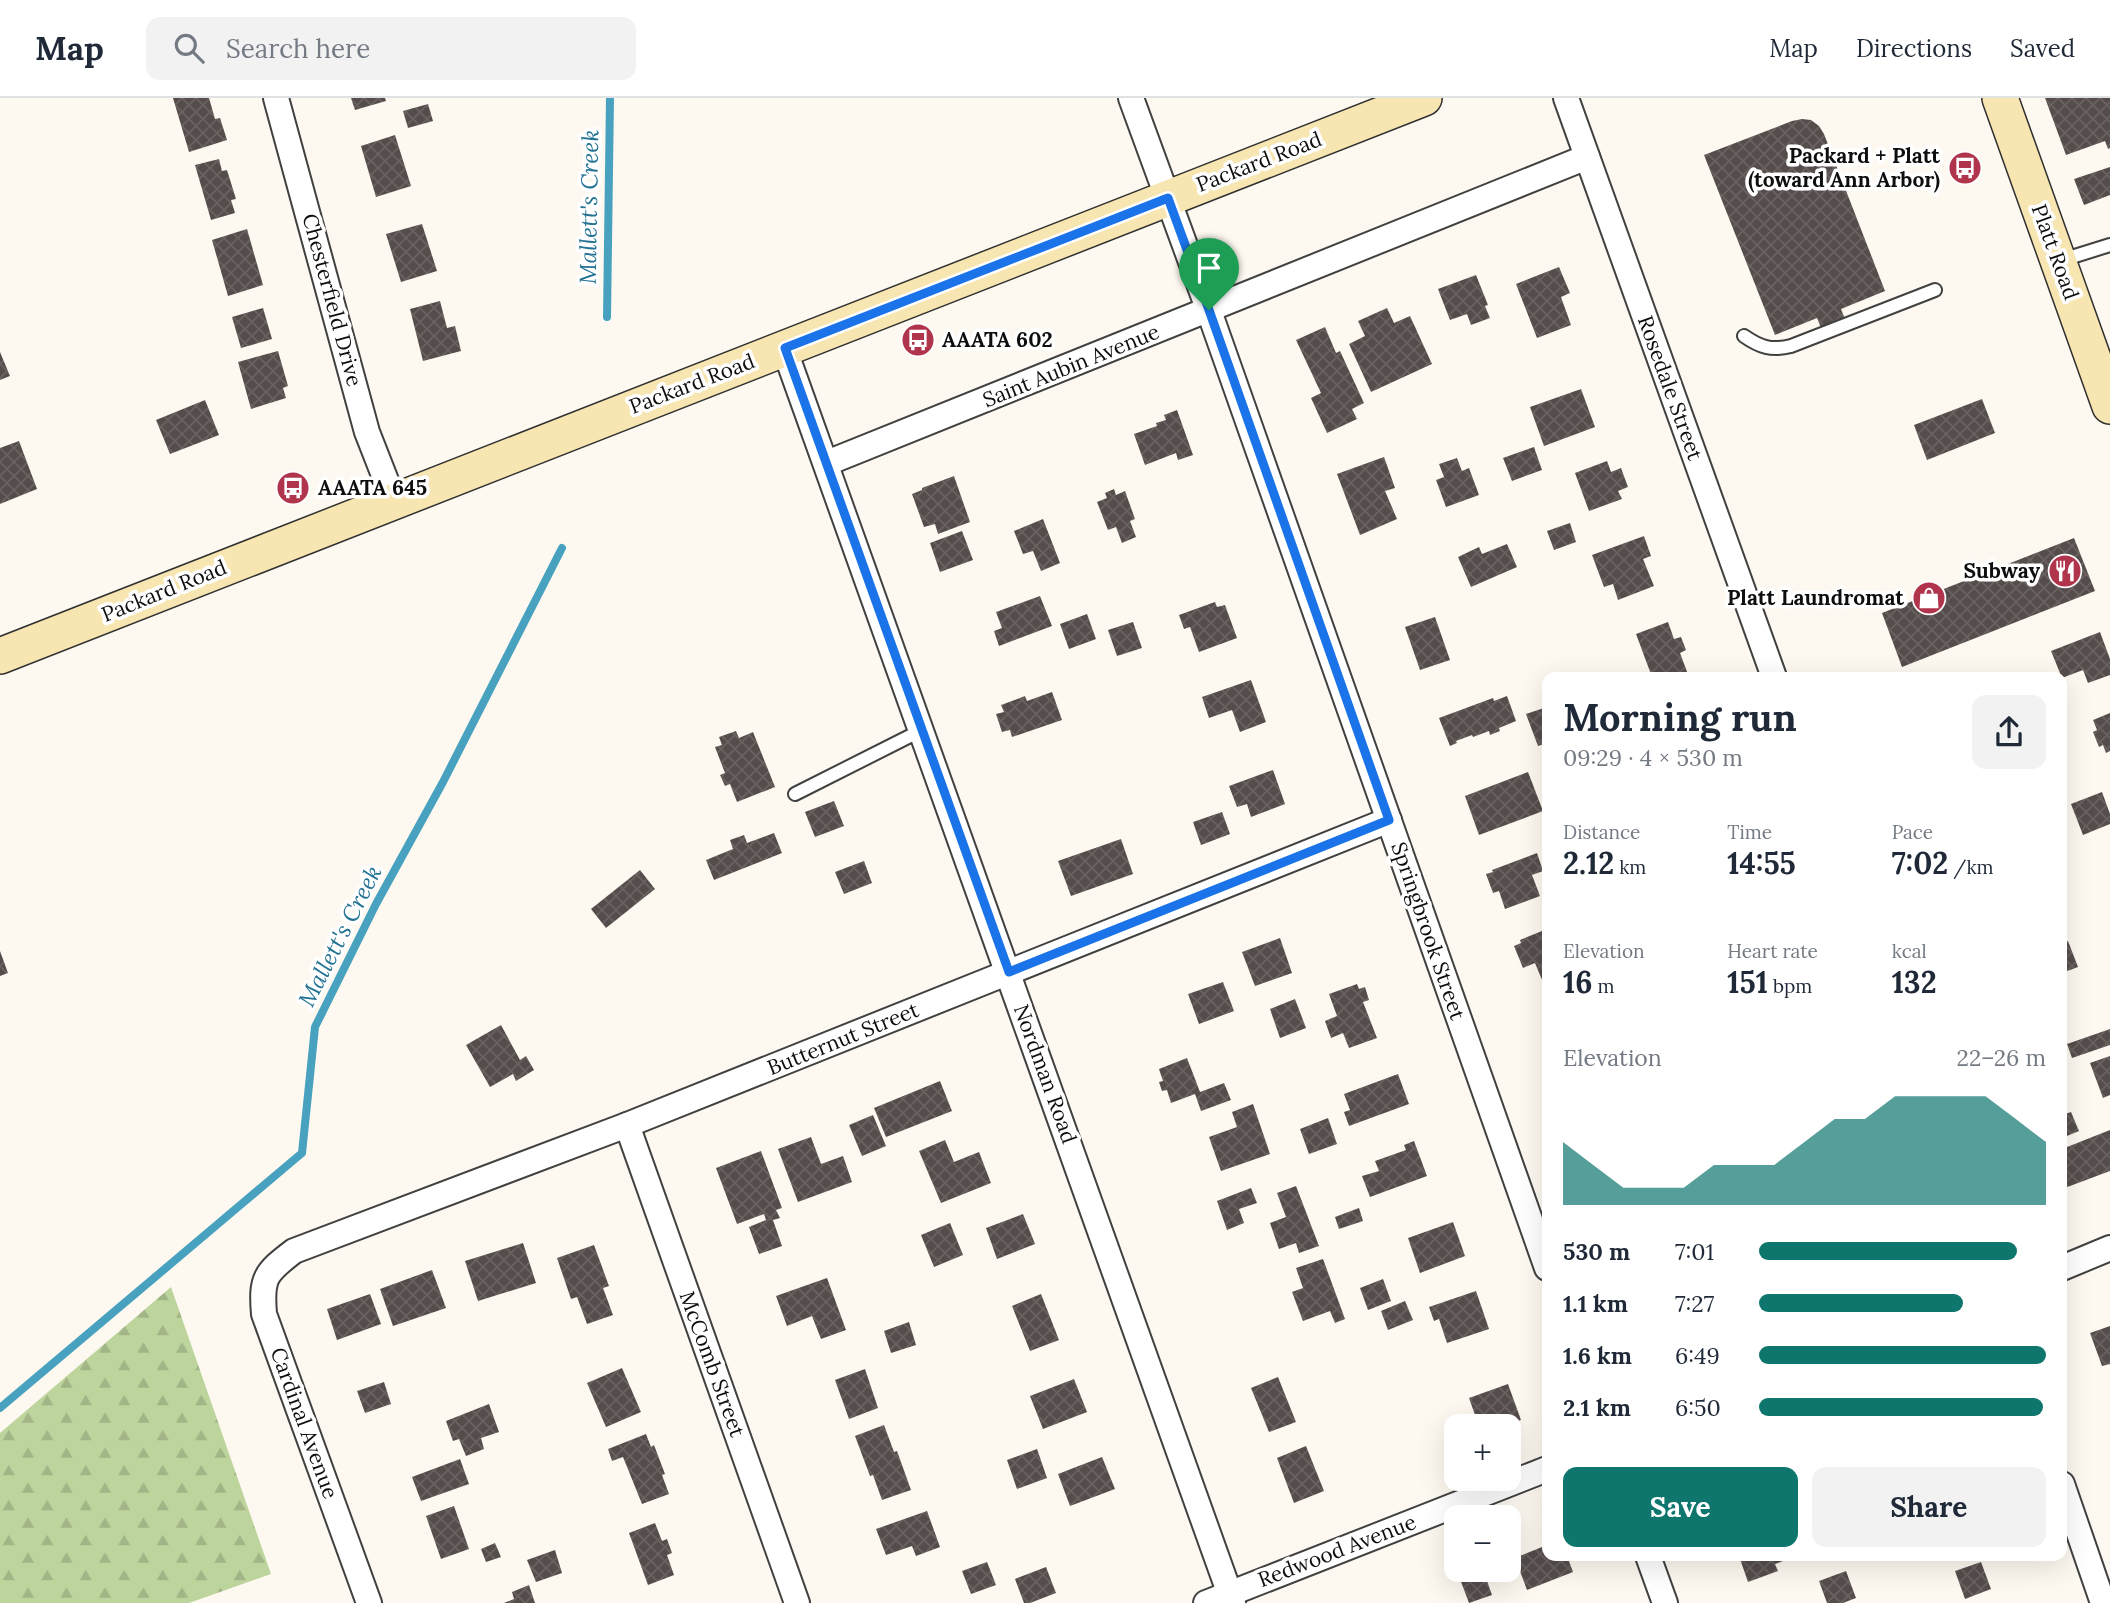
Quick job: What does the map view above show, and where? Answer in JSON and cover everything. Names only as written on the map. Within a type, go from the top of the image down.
[{"type":"main road","name":"Packard Road","points":[[0,656],[1424,98]]},
{"type":"main road","name":"Platt Road","points":[[2000,98],[2110,407]]},
{"type":"street","name":"Chesterfield Drive","points":[[276,98],[367,432],[394,501]]},
{"type":"street","name":"Springbrook Street","points":[[1131,98],[1209,310],[1542,1254]]},
{"type":"street","name":"Rosedale Street","points":[[1566,98],[1772,672]]},
{"type":"street","name":"Saint Aubin Avenue","points":[[827,463],[1587,157]]},
{"type":"street","name":"Nordman Road","points":[[785,348],[1231,1598]]},
{"type":"street","name":"Butternut Street","points":[[294,1251],[627,1125],[1389,820]]},
{"type":"street","name":"McComb Street","points":[[627,1125],[797,1603]]},
{"type":"street","points":[[2067,1266],[2110,1248]]},
{"type":"street","name":"Cardinal Avenue","points":[[294,1251],[273,1267],[262,1289],[264,1314],[369,1603]]},
{"type":"street","name":"Redwood Avenue","points":[[1206,1603],[1231,1598],[1542,1471]]},
{"type":"street","points":[[2067,1499],[2103,1603]]},
{"type":"street","points":[[1650,1561],[1665,1603]]},
{"type":"lane","points":[[2058,261],[2110,245]]},
{"type":"lane","points":[[1744,335],[1764,348],[1790,346],[1935,290]]},
{"type":"lane","points":[[795,793],[922,730]]},
{"type":"green space","points":[[171,1287],[271,1574],[189,1603],[0,1603],[0,1433]]},
{"type":"building","points":[[173,98],[209,98],[215,119],[220,118],[227,140],[189,152]]},
{"type":"building","points":[[351,98],[385,98],[386,101],[355,110]]},
{"type":"building","points":[[2045,98],[2110,98],[2110,148],[2108,149],[2105,141],[2066,155]]},
{"type":"building","points":[[428,104],[433,121],[408,128],[403,111]]},
{"type":"building","points":[[1802,119],[1811,120],[1824,134],[1885,291],[1841,309],[1849,329],[1825,338],[1817,318],[1775,335],[1704,155]]},
{"type":"building","points":[[395,135],[411,186],[376,197],[361,146]]},
{"type":"building","points":[[219,159],[222,171],[227,170],[236,199],[231,200],[235,213],[211,220],[195,165]]},
{"type":"building","points":[[2110,167],[2110,195],[2084,205],[2074,179]]},
{"type":"building","points":[[422,224],[437,271],[401,282],[386,234]]},
{"type":"building","points":[[247,229],[263,285],[228,296],[212,240]]},
{"type":"building","points":[[1559,267],[1570,293],[1561,297],[1571,325],[1537,338],[1516,284]]},
{"type":"building","points":[[1476,275],[1488,305],[1485,306],[1490,318],[1471,325],[1467,314],[1450,320],[1438,289]]},
{"type":"building","points":[[440,301],[447,328],[455,326],[461,351],[423,361],[410,309]]},
{"type":"building","points":[[263,308],[272,339],[241,348],[232,317]]},
{"type":"building","points":[[1387,308],[1394,323],[1410,316],[1432,364],[1371,392],[1349,344],[1365,336],[1358,321]]},
{"type":"building","points":[[1325,327],[1336,353],[1340,351],[1364,403],[1352,409],[1357,419],[1327,433],[1311,398],[1321,393],[1296,340]]},
{"type":"building","points":[[278,351],[288,386],[283,388],[286,398],[251,409],[238,362]]},
{"type":"building","points":[[0,352],[10,376],[0,380]]},
{"type":"building","points":[[1581,389],[1595,427],[1544,446],[1530,407]]},
{"type":"building","points":[[1982,399],[1995,433],[1927,460],[1914,425]]},
{"type":"building","points":[[205,400],[219,435],[170,454],[156,420]]},
{"type":"building","points":[[1177,410],[1193,455],[1178,460],[1176,453],[1145,465],[1134,434],[1157,426],[1156,423],[1166,420],[1164,415]]},
{"type":"building","points":[[19,441],[37,489],[0,504],[0,448]]},
{"type":"building","points":[[1534,447],[1542,470],[1512,481],[1503,458]]},
{"type":"building","points":[[1384,457],[1395,488],[1385,491],[1397,519],[1360,535],[1337,474]]},
{"type":"building","points":[[1457,458],[1462,471],[1469,468],[1479,495],[1446,507],[1436,480],[1444,477],[1439,464]]},
{"type":"building","points":[[1607,461],[1611,472],[1621,468],[1628,487],[1618,491],[1622,499],[1589,511],[1575,473]]},
{"type":"building","points":[[954,476],[970,522],[938,534],[935,524],[924,527],[912,494]]},
{"type":"building","points":[[1114,489],[1116,495],[1125,491],[1135,519],[1130,521],[1136,537],[1122,543],[1116,527],[1108,530],[1097,502],[1107,498],[1105,493]]},
{"type":"building","points":[[1043,519],[1060,563],[1041,571],[1033,551],[1023,554],[1014,531]]},
{"type":"building","points":[[1570,523],[1576,542],[1554,550],[1547,531]]},
{"type":"building","points":[[962,531],[973,560],[940,572],[930,543]]},
{"type":"building","points":[[1644,536],[1651,556],[1643,559],[1654,586],[1618,600],[1613,584],[1604,587],[1592,555]]},
{"type":"building","points":[[2074,538],[2095,591],[1902,667],[1882,613]]},
{"type":"building","points":[[1507,544],[1517,567],[1471,587],[1458,557],[1479,547],[1482,554]]},
{"type":"building","points":[[1040,596],[1052,626],[999,646],[994,631],[1002,628],[996,612]]},
{"type":"building","points":[[1215,602],[1217,607],[1225,605],[1237,638],[1199,652],[1190,627],[1184,629],[1179,615]]},
{"type":"building","points":[[1087,614],[1096,639],[1069,649],[1060,624]]},
{"type":"building","points":[[1435,617],[1450,660],[1420,670],[1405,627]]},
{"type":"building","points":[[1133,622],[1142,648],[1117,656],[1108,630]]},
{"type":"building","points":[[1668,622],[1674,639],[1681,637],[1686,650],[1680,653],[1687,672],[1650,672],[1636,634]]},
{"type":"building","points":[[2100,632],[2110,659],[2110,675],[2088,683],[2083,670],[2067,676],[2067,672],[2060,672],[2051,651]]},
{"type":"building","points":[[1251,680],[1266,722],[1240,732],[1232,710],[1209,718],[1202,697]]},
{"type":"building","points":[[1052,692],[1062,720],[1012,737],[1010,730],[1002,732],[996,714],[1004,712],[1001,705],[1025,696],[1027,701]]},
{"type":"building","points":[[1507,696],[1516,721],[1490,735],[1489,731],[1473,737],[1472,735],[1450,746],[1439,718],[1493,698],[1494,701]]},
{"type":"building","points":[[1542,709],[1542,745],[1538,746],[1526,714]]},
{"type":"building","points":[[2110,713],[2110,751],[2106,753],[2103,745],[2099,747],[2093,732],[2097,730],[2093,720]]},
{"type":"building","points":[[736,731],[739,738],[753,732],[775,787],[737,802],[730,784],[725,786],[720,775],[725,773],[715,747],[722,745],[719,737]]},
{"type":"building","points":[[1273,770],[1285,804],[1251,817],[1247,804],[1237,807],[1229,786]]},
{"type":"building","points":[[1528,772],[1542,811],[1479,835],[1465,796]]},
{"type":"building","points":[[2102,792],[2110,814],[2110,824],[2083,835],[2071,804]]},
{"type":"building","points":[[834,801],[844,826],[815,837],[805,812]]},
{"type":"building","points":[[1222,812],[1230,834],[1201,845],[1193,822]]},
{"type":"building","points":[[774,833],[782,853],[714,880],[706,860],[733,849],[730,840],[744,835],[747,843]]},
{"type":"building","points":[[1121,839],[1133,874],[1071,896],[1058,861]]},
{"type":"building","points":[[1537,853],[1542,871],[1532,875],[1540,896],[1505,909],[1499,891],[1493,893],[1486,874],[1493,872],[1492,870]]},
{"type":"building","points":[[864,861],[872,883],[844,894],[835,872]]},
{"type":"building","points":[[640,870],[655,889],[606,928],[591,909]]},
{"type":"building","points":[[1542,931],[1542,980],[1535,963],[1523,968],[1514,946],[1521,943],[1520,940]]},
{"type":"building","points":[[1280,938],[1292,973],[1255,986],[1242,952]]},
{"type":"building","points":[[2067,942],[2078,967],[2067,971]]},
{"type":"building","points":[[0,951],[8,973],[0,976]]},
{"type":"building","points":[[1223,982],[1234,1011],[1199,1024],[1188,994]]},
{"type":"building","points":[[1357,984],[1359,989],[1365,987],[1369,1000],[1363,1002],[1377,1038],[1349,1048],[1343,1033],[1331,1038],[1325,1021],[1337,1016],[1329,994]]},
{"type":"building","points":[[1295,999],[1306,1028],[1280,1038],[1270,1009]]},
{"type":"building","points":[[501,1025],[520,1060],[526,1056],[534,1070],[516,1081],[513,1074],[490,1087],[466,1045]]},
{"type":"building","points":[[2110,1029],[2110,1045],[2072,1058],[2067,1044]]},
{"type":"building","points":[[2110,1056],[2110,1095],[2103,1098],[2090,1063]]},
{"type":"building","points":[[1187,1058],[1200,1092],[1224,1083],[1231,1100],[1201,1111],[1195,1094],[1171,1103],[1167,1090],[1162,1091],[1159,1082],[1163,1081],[1159,1069]]},
{"type":"building","points":[[1398,1074],[1409,1104],[1349,1126],[1344,1112],[1350,1110],[1344,1094]]},
{"type":"building","points":[[940,1081],[952,1111],[886,1137],[874,1108]]},
{"type":"building","points":[[1253,1104],[1270,1154],[1221,1171],[1209,1137],[1237,1127],[1232,1112]]},
{"type":"building","points":[[2071,1112],[2079,1131],[2067,1136],[2067,1113]]},
{"type":"building","points":[[873,1115],[886,1146],[862,1156],[849,1125]]},
{"type":"building","points":[[1328,1118],[1337,1144],[1309,1154],[1300,1129]]},
{"type":"building","points":[[2110,1130],[2110,1171],[2067,1187],[2067,1147]]},
{"type":"building","points":[[811,1137],[821,1164],[843,1156],[852,1182],[798,1202],[778,1149]]},
{"type":"building","points":[[945,1140],[954,1162],[979,1152],[991,1183],[941,1203],[919,1151]]},
{"type":"building","points":[[1414,1141],[1427,1176],[1370,1197],[1362,1176],[1379,1171],[1375,1161],[1406,1150],[1404,1145]]},
{"type":"building","points":[[761,1151],[782,1208],[776,1210],[780,1218],[773,1220],[782,1246],[759,1254],[749,1227],[766,1220],[764,1214],[737,1224],[716,1168]]},
{"type":"building","points":[[1296,1186],[1319,1246],[1299,1253],[1296,1243],[1279,1249],[1270,1223],[1286,1217],[1277,1193]]},
{"type":"building","points":[[1251,1188],[1257,1203],[1239,1209],[1244,1223],[1227,1230],[1217,1201]]},
{"type":"building","points":[[1359,1208],[1363,1221],[1339,1229],[1335,1217]]},
{"type":"building","points":[[1023,1214],[1035,1244],[997,1259],[986,1228]]},
{"type":"building","points":[[1453,1222],[1465,1256],[1420,1273],[1408,1238]]},
{"type":"building","points":[[950,1223],[963,1255],[934,1267],[921,1235]]},
{"type":"building","points":[[523,1243],[536,1283],[478,1301],[465,1261]]},
{"type":"building","points":[[594,1245],[609,1286],[603,1288],[613,1315],[587,1324],[577,1297],[571,1299],[557,1258]]},
{"type":"building","points":[[1323,1259],[1345,1319],[1335,1323],[1330,1311],[1303,1321],[1292,1292],[1303,1288],[1296,1268]]},
{"type":"building","points":[[432,1270],[446,1308],[393,1326],[380,1289]]},
{"type":"building","points":[[827,1278],[846,1330],[821,1339],[812,1316],[787,1326],[776,1296]]},
{"type":"building","points":[[1383,1279],[1391,1301],[1368,1310],[1360,1288]]},
{"type":"building","points":[[1476,1291],[1489,1329],[1447,1343],[1439,1319],[1434,1321],[1429,1307]]},
{"type":"building","points":[[370,1294],[381,1324],[337,1340],[327,1309]]},
{"type":"building","points":[[1041,1294],[1059,1340],[1030,1351],[1012,1306]]},
{"type":"building","points":[[1405,1301],[1413,1320],[1388,1330],[1381,1311]]},
{"type":"building","points":[[909,1322],[916,1345],[891,1353],[884,1331]]},
{"type":"building","points":[[2110,1326],[2110,1364],[2102,1366],[2090,1333]]},
{"type":"building","points":[[622,1368],[641,1412],[606,1427],[587,1383]]},
{"type":"building","points":[[865,1369],[878,1408],[849,1419],[835,1380]]},
{"type":"building","points":[[1278,1377],[1296,1422],[1269,1432],[1251,1388]]},
{"type":"building","points":[[1074,1379],[1087,1412],[1043,1429],[1030,1396]]},
{"type":"building","points":[[384,1382],[391,1404],[365,1413],[357,1391]]},
{"type":"building","points":[[1508,1384],[1519,1414],[1475,1414],[1469,1398]]},
{"type":"building","points":[[489,1404],[499,1432],[481,1438],[484,1449],[466,1456],[459,1439],[453,1441],[446,1421]]},
{"type":"building","points":[[884,1425],[911,1490],[882,1500],[855,1436]]},
{"type":"building","points":[[646,1434],[651,1447],[654,1445],[669,1494],[642,1504],[623,1457],[612,1461],[608,1449]]},
{"type":"building","points":[[1306,1446],[1324,1491],[1294,1503],[1277,1458]]},
{"type":"building","points":[[1037,1449],[1047,1478],[1017,1489],[1007,1460]]},
{"type":"building","points":[[1102,1457],[1115,1489],[1070,1506],[1058,1474]]},
{"type":"building","points":[[460,1459],[469,1484],[421,1501],[412,1477]]},
{"type":"building","points":[[454,1506],[469,1549],[441,1559],[426,1516]]},
{"type":"building","points":[[927,1511],[940,1547],[916,1556],[912,1546],[886,1555],[876,1529]]},
{"type":"building","points":[[655,1523],[662,1541],[667,1539],[672,1553],[667,1555],[674,1575],[648,1585],[629,1533]]},
{"type":"building","points":[[495,1543],[501,1557],[486,1562],[481,1549]]},
{"type":"building","points":[[1542,1547],[1542,1561],[1569,1561],[1573,1572],[1527,1590],[1521,1574],[1521,1556]]},
{"type":"building","points":[[555,1550],[562,1573],[536,1582],[527,1560]]},
{"type":"building","points":[[1741,1561],[1783,1561],[1775,1564],[1778,1571],[1748,1582]]},
{"type":"building","points":[[987,1562],[996,1585],[971,1594],[962,1571]]},
{"type":"building","points":[[1981,1562],[1991,1589],[1965,1599],[1955,1571]]},
{"type":"building","points":[[1046,1567],[1056,1593],[1024,1603],[1015,1579]]},
{"type":"building","points":[[1846,1571],[1856,1598],[1843,1603],[1827,1603],[1819,1581]]},
{"type":"building","points":[[1461,1582],[1487,1582],[1492,1595],[1469,1603]]},
{"type":"building","points":[[529,1585],[535,1603],[504,1603],[514,1599],[512,1592]]},
{"type":"waterway","name":"Mallett's Creek","points":[[607,317],[610,98]]},
{"type":"waterway","name":"Mallett's Creek","points":[[0,1408],[302,1153],[315,1027],[376,904],[443,782],[562,548]]},
{"type":"place","name":"Packard + Platt (toward Ann Arbor)","points":[[1965,168]]},
{"type":"place","name":"AAATA 602","points":[[918,340]]},
{"type":"place","name":"AAATA 645","points":[[293,488]]},
{"type":"place","name":"Subway","points":[[2065,571]]},
{"type":"place","name":"Platt Laundromat","points":[[1929,598]]},
{"type":"route","points":[[1168,198],[1209,310],[1389,820],[1009,972],[785,348],[1168,198]]}]
